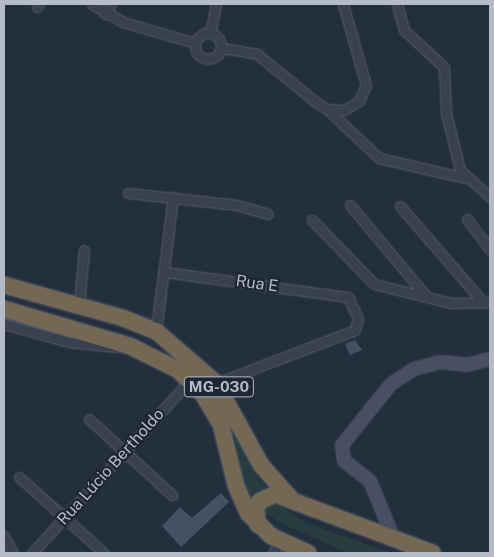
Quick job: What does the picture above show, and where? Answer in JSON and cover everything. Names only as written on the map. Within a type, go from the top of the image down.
[{"type":"highway","name":"MG-030","points":[[4,285],[79,305],[156,332],[216,383],[261,465],[293,501],[433,553]]},
{"type":"highway","name":"MG-030","points":[[4,309],[130,346],[166,363],[190,380],[221,425],[240,499],[277,548],[308,553]]},
{"type":"highway","points":[[258,525],[256,508],[268,496],[293,501]]},
{"type":"street","points":[[92,4],[105,14],[195,43]]},
{"type":"street","points":[[105,14],[111,4]]},
{"type":"street","points":[[210,33],[216,4]]},
{"type":"street","points":[[327,109],[352,106],[366,85],[342,4]]},
{"type":"street","points":[[397,4],[404,30],[444,67],[446,113],[465,178]]},
{"type":"street","points":[[210,33],[219,39],[221,48],[217,55],[206,58],[198,54],[195,43],[202,34],[210,33]]},
{"type":"street","points":[[221,48],[257,54],[327,109],[379,158],[465,178],[490,197]]},
{"type":"street","points":[[128,193],[237,205],[268,214]]},
{"type":"street","points":[[156,332],[174,197]]},
{"type":"street","points":[[350,205],[428,297]]},
{"type":"street","points":[[400,206],[486,302]]},
{"type":"street","points":[[467,219],[490,249]]},
{"type":"street","points":[[312,220],[367,280],[428,297],[486,302]]},
{"type":"street","points":[[79,305],[84,250]]},
{"type":"street","name":"Rua E","points":[[165,272],[348,297],[358,318],[355,330],[216,383]]},
{"type":"street","points":[[4,324],[82,344],[130,346]]},
{"type":"street","points":[[393,537],[370,481],[344,461],[342,444],[390,384],[414,369],[440,362],[467,366],[490,359]]},
{"type":"street","name":"Rua Lúcio Bertholdo","points":[[32,553],[190,380]]},
{"type":"street","points":[[89,419],[172,495]]},
{"type":"street","points":[[18,477],[66,517],[104,553]]},
{"type":"street","points":[[4,536],[13,553]]},
{"type":"green space","points":[[233,427],[254,472],[270,492],[253,492],[250,501],[242,484]]},
{"type":"green space","points":[[274,501],[302,521],[391,553],[348,553],[282,524],[265,513],[264,504]]},
{"type":"building","points":[[355,340],[362,350],[350,355],[345,344]]},
{"type":"building","points":[[221,493],[229,502],[181,547],[162,526],[180,507],[192,518]]}]
